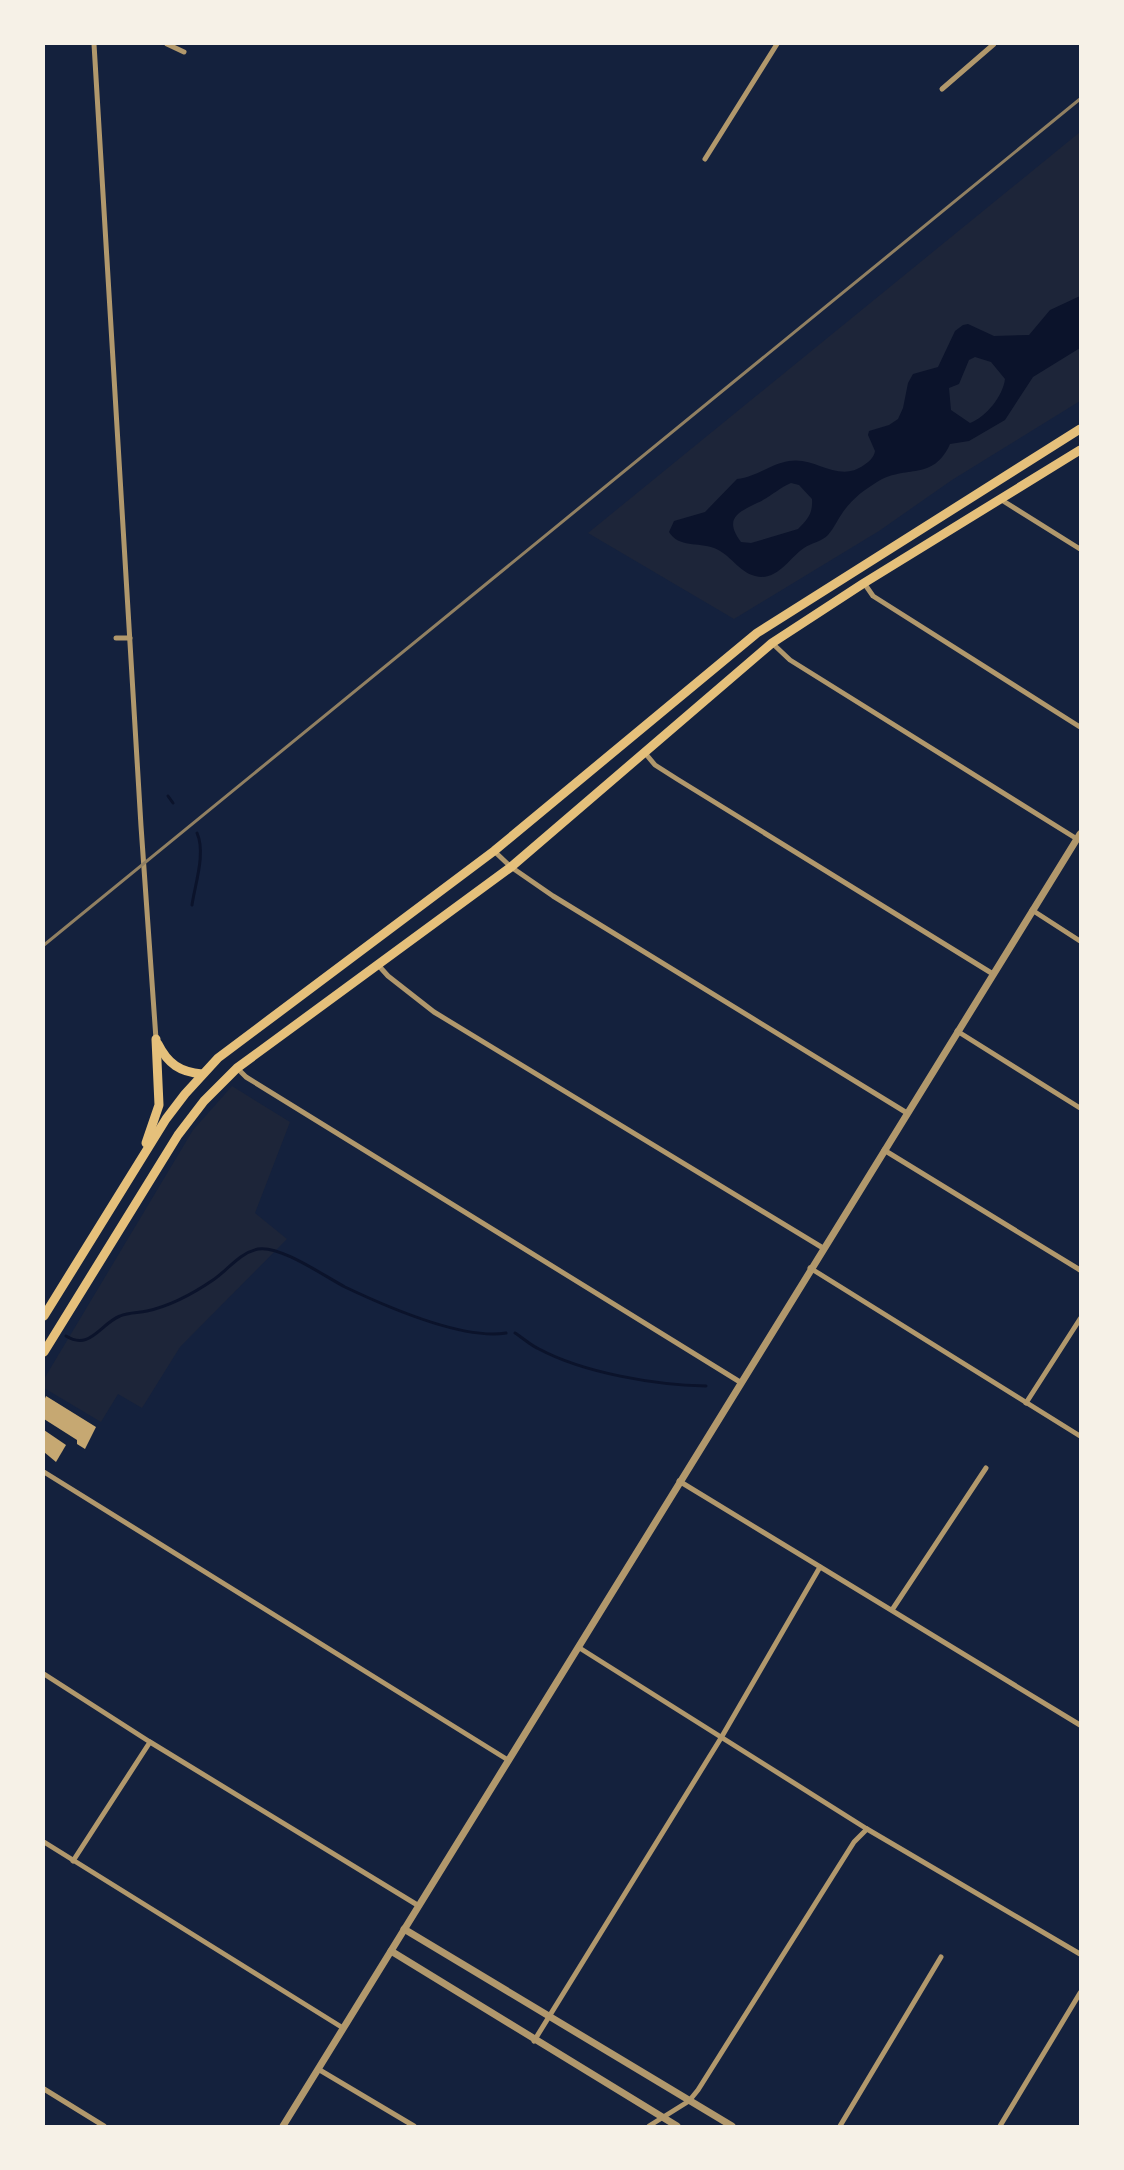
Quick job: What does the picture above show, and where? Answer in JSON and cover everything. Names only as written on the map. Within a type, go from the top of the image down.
[{"type":"highway","points":[[44,1316],[138,1162],[184,1094],[218,1058],[494,851],[757,633],[1080,429]]},
{"type":"highway","points":[[44,1352],[178,1136],[204,1101],[237,1068],[511,867],[772,643],[999,498],[1078,454]]},
{"type":"highway","points":[[156,1039],[172,1065],[187,1072],[202,1074]]},
{"type":"highway","points":[[138,1162],[159,1105],[156,1039]]},
{"type":"street","points":[[94,44],[156,1039]]},
{"type":"street","points":[[167,44],[184,52]]},
{"type":"street","points":[[705,159],[777,44]]},
{"type":"street","points":[[942,88],[994,44]]},
{"type":"street","points":[[999,498],[1080,549]]},
{"type":"street","points":[[864,583],[873,596],[1080,727]]},
{"type":"street","points":[[116,638],[130,638]]},
{"type":"street","points":[[283,2127],[810,1268],[1079,837],[790,660],[772,643]]},
{"type":"street","points":[[645,753],[656,765],[677,779],[993,974]]},
{"type":"street","points":[[494,851],[511,867],[907,1113]]},
{"type":"street","points":[[1032,910],[1080,941]]},
{"type":"street","points":[[379,966],[388,976],[434,1012],[823,1248]]},
{"type":"street","points":[[957,1031],[1080,1108]]},
{"type":"street","points":[[237,1068],[246,1077],[740,1382]]},
{"type":"street","points":[[884,1150],[1080,1270]]},
{"type":"street","points":[[810,1268],[1080,1436]]},
{"type":"street","points":[[1026,1403],[1080,1318]]},
{"type":"street","points":[[892,1610],[986,1468]]},
{"type":"street","points":[[44,1472],[508,1760]]},
{"type":"street","points":[[679,1481],[1080,1725]]},
{"type":"street","points":[[534,2041],[721,1738],[820,1567]]},
{"type":"street","points":[[578,1647],[867,1829],[1080,1954]]},
{"type":"street","points":[[44,1674],[150,1742],[418,1906]]},
{"type":"street","points":[[73,1861],[150,1742]]},
{"type":"street","points":[[649,2127],[689,2101],[698,2090],[854,1842],[867,1829]]},
{"type":"street","points":[[44,1842],[343,2028]]},
{"type":"street","points":[[404,1929],[732,2127]]},
{"type":"street","points":[[391,1951],[677,2127]]},
{"type":"street","points":[[840,2127],[941,1957]]},
{"type":"street","points":[[1000,2127],[1080,1993]]},
{"type":"street","points":[[318,2068],[414,2127]]},
{"type":"street","points":[[44,2089],[104,2127]]},
{"type":"shaded area","points":[[1080,132],[1080,401],[952,480],[879,531],[734,619],[588,533]]},
{"type":"shaded area","points":[[1080,296],[1080,348],[1033,377],[1005,420],[969,441],[950,444],[943,456],[927,468],[888,477],[872,485],[850,503],[826,537],[798,552],[770,576],[749,574],[720,551],[708,546],[683,543],[669,532],[674,521],[705,512],[737,479],[751,476],[782,463],[808,462],[845,472],[864,465],[875,451],[868,435],[869,431],[889,425],[898,419],[903,408],[908,383],[913,374],[938,367],[955,331],[968,324],[994,336],[1029,335],[1050,310]],"holes":[[[975,357],[991,362],[1005,379],[1004,386],[993,405],[982,416],[970,423],[951,410],[949,388],[959,384],[969,360]],[[791,483],[799,485],[812,499],[811,512],[805,522],[798,529],[751,543],[741,542],[733,527],[733,521],[739,513]]]},
{"type":"shaded area","points":[[232,1086],[290,1122],[255,1213],[287,1239],[180,1347],[142,1408],[118,1394],[101,1422],[44,1388],[44,1379],[193,1130]]},
{"type":"building","points":[[46,1396],[96,1427],[85,1449],[77,1444],[77,1440],[44,1419]]},
{"type":"building","points":[[44,1430],[66,1445],[56,1462],[44,1452]]},
{"type":"waterway","points":[[168,796],[173,803]]},
{"type":"waterway","points":[[192,905],[200,859],[197,833]]},
{"type":"waterway","points":[[66,1336],[74,1340],[82,1340],[94,1335],[120,1316],[156,1309],[173,1302],[213,1280],[245,1254],[258,1249],[267,1249],[290,1256],[345,1287],[424,1320],[468,1331],[488,1334],[506,1333]]},
{"type":"waterway","points":[[515,1333],[557,1357],[598,1371],[643,1380],[706,1386]]},
{"type":"railway","points":[[44,945],[1080,99]]}]
